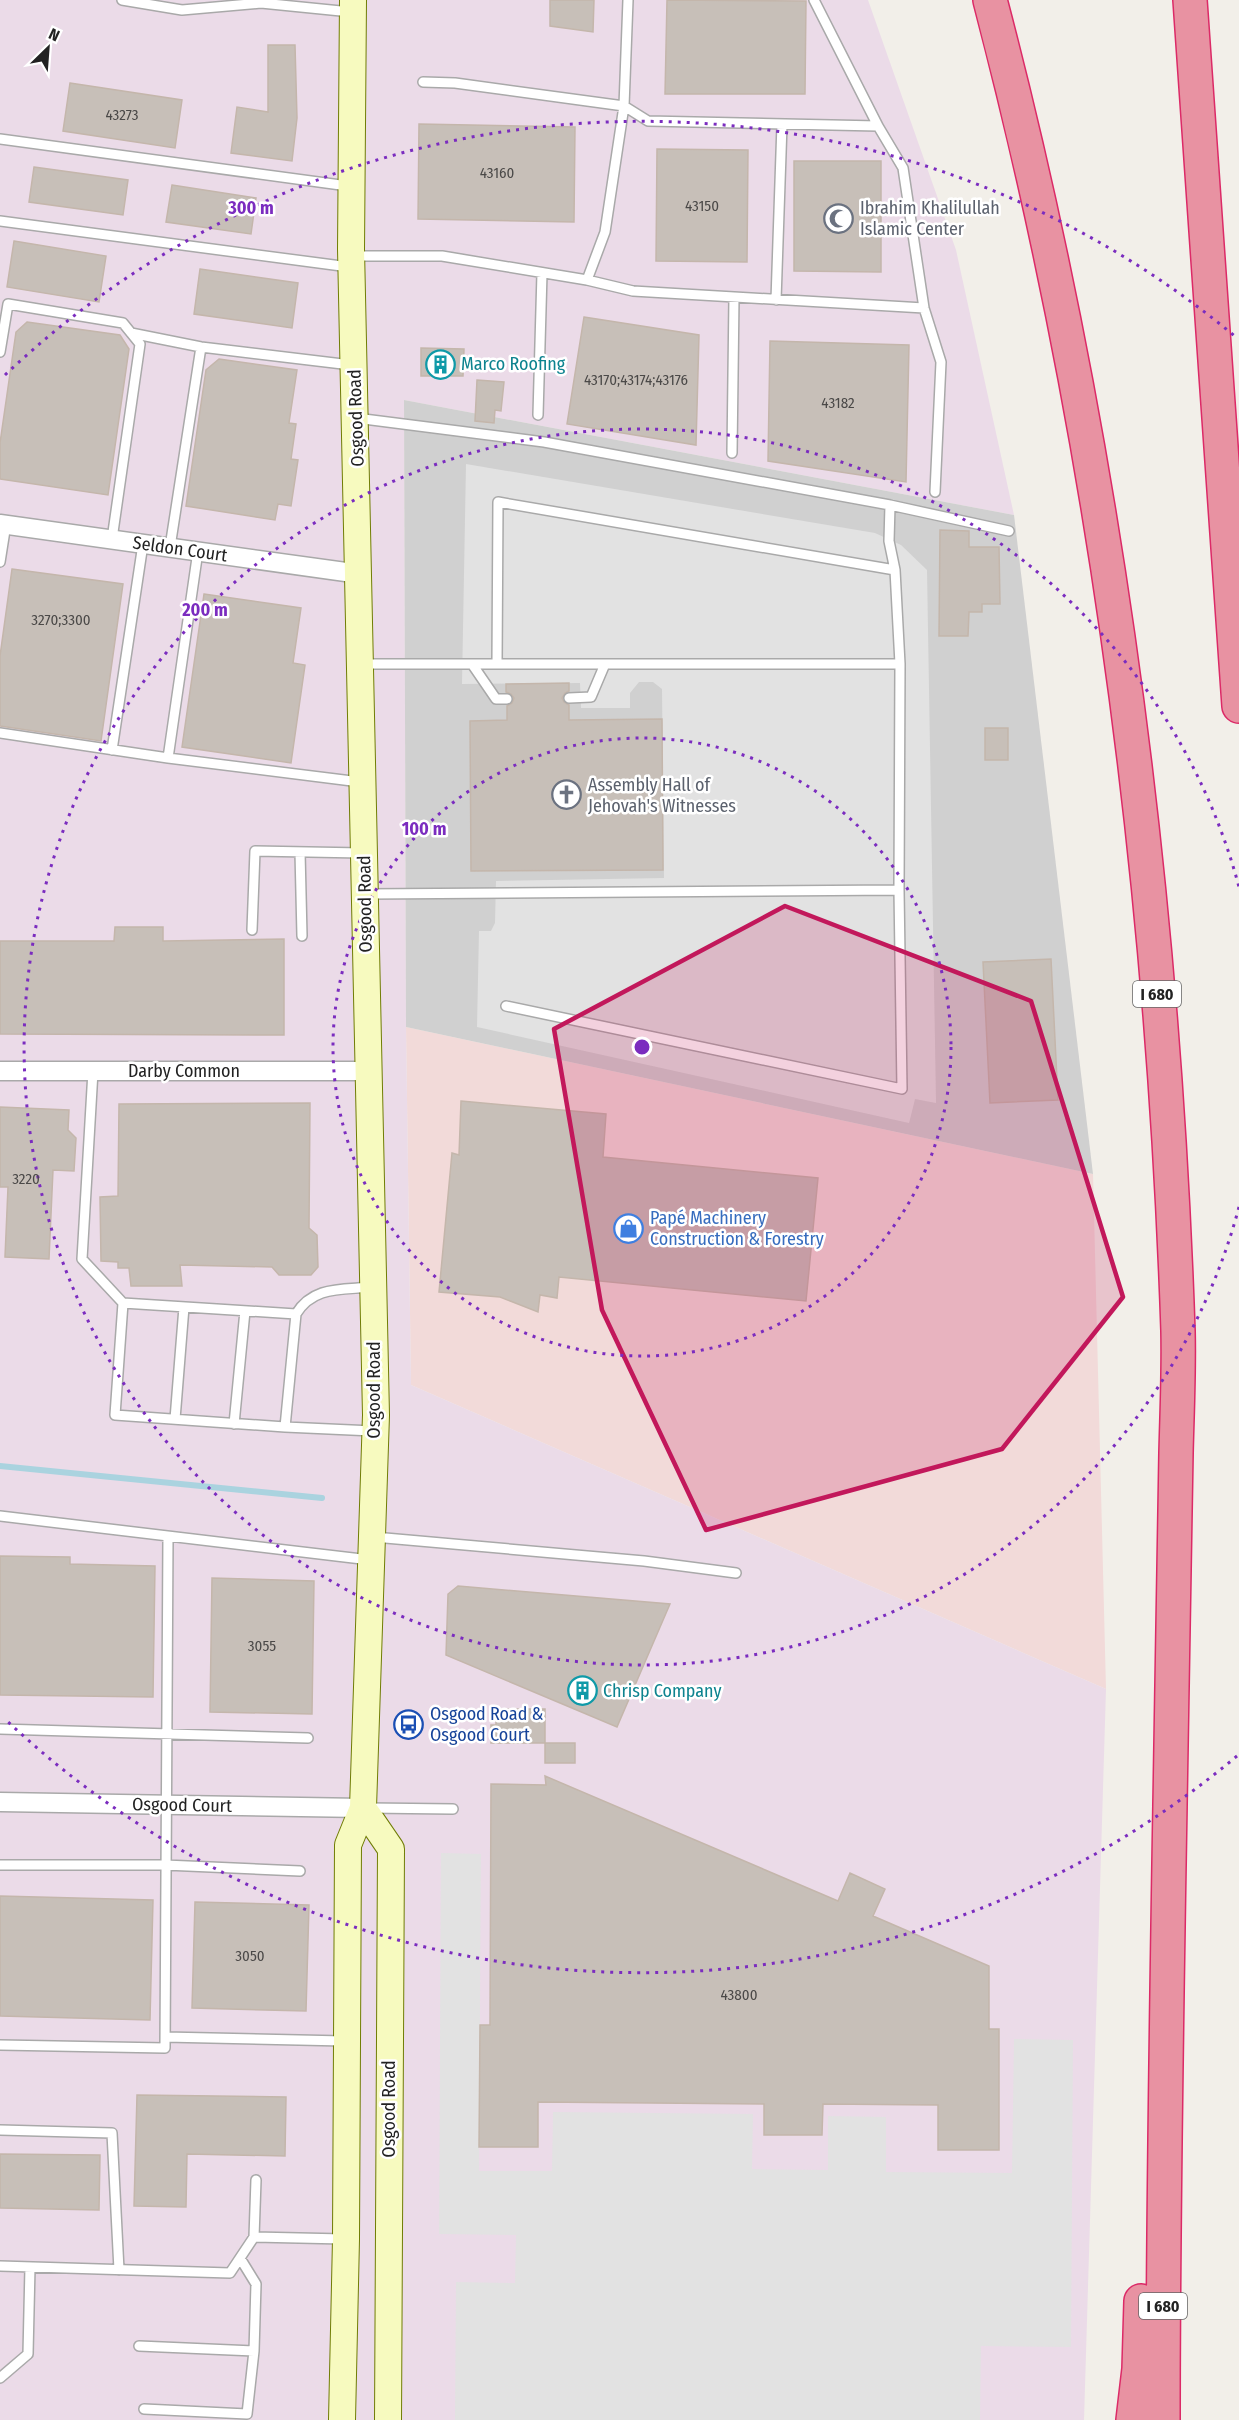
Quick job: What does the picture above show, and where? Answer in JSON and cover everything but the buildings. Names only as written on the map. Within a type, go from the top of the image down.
[{"type":"highway","name":"I 680","points":[[990,0],[1019,111],[1050,250],[1090,454],[1116,627],[1140,816],[1160,1018],[1171,1173],[1178,1338],[1163,2192],[1163,2420]]},
{"type":"highway","points":[[1190,0],[1239,706]]},
{"type":"highway","points":[[1133,2420],[1139,2369],[1143,2249],[1163,2192]]},
{"type":"main road","name":"Osgood Road","points":[[342,2420],[346,2239],[348,1845],[363,1808],[375,1431],[360,574],[352,262],[353,6]]},
{"type":"main road","name":"Osgood Road","points":[[363,1808],[391,1849],[388,2420]]},
{"type":"street","name":"Seldon Court","points":[[3,524],[360,574]]},
{"type":"street","name":"Darby Common","points":[[0,1071],[368,1071]]},
{"type":"street","name":"Osgood Court","points":[[0,1802],[363,1808]]},
{"type":"lane","points":[[122,0],[182,10],[261,2],[353,6]]},
{"type":"lane","points":[[587,280],[605,232],[624,106],[628,0]]},
{"type":"lane","points":[[814,0],[878,126],[903,168],[924,308],[940,362],[935,492]]},
{"type":"lane","points":[[423,82],[454,83],[624,106],[648,121],[878,126]]},
{"type":"lane","points":[[776,300],[782,124]]},
{"type":"lane","points":[[0,139],[352,186]]},
{"type":"lane","points":[[0,220],[352,262],[442,256],[587,280],[633,291],[924,308]]},
{"type":"lane","points":[[538,416],[542,273]]},
{"type":"lane","points":[[732,453],[734,297]]},
{"type":"lane","points":[[0,352],[8,304],[123,323],[140,344],[112,539]]},
{"type":"lane","points":[[131,333],[201,347],[354,365]]},
{"type":"lane","points":[[170,547],[201,347]]},
{"type":"lane","points":[[356,418],[544,442],[890,505],[1009,531]]},
{"type":"lane","points":[[497,664],[498,502],[895,570]]},
{"type":"lane","points":[[506,1006],[902,1089],[899,890],[900,664],[895,570],[889,541],[890,505]]},
{"type":"lane","points":[[0,562],[3,524]]},
{"type":"lane","points":[[112,750],[143,544]]},
{"type":"lane","points":[[168,758],[198,551]]},
{"type":"lane","points":[[361,663],[900,664]]},
{"type":"lane","points":[[472,664],[496,699],[507,699]]},
{"type":"lane","points":[[569,698],[591,698],[605,664]]},
{"type":"lane","points":[[0,733],[168,758],[363,783]]},
{"type":"lane","points":[[252,930],[255,851],[364,853]]},
{"type":"lane","points":[[300,852],[303,936]]},
{"type":"lane","points":[[365,894],[899,890]]},
{"type":"lane","points":[[93,1071],[82,1259],[123,1303],[296,1314]]},
{"type":"lane","points":[[285,1428],[296,1314],[303,1302],[322,1291],[373,1287]]},
{"type":"lane","points":[[123,1303],[116,1415],[285,1428],[375,1431]]},
{"type":"lane","points":[[175,1419],[184,1307]]},
{"type":"lane","points":[[234,1424],[245,1311]]},
{"type":"lane","points":[[0,1516],[168,1536],[372,1549],[644,1561],[736,1573]]},
{"type":"lane","points":[[0,2045],[165,2048],[168,1536]]},
{"type":"lane","points":[[0,1729],[308,1738]]},
{"type":"lane","points":[[363,1808],[453,1809]]},
{"type":"lane","points":[[0,1865],[165,1865],[300,1871]]},
{"type":"lane","points":[[165,2037],[347,2041]]},
{"type":"lane","points":[[0,2130],[112,2133],[119,2270]]},
{"type":"lane","points":[[0,2266],[230,2273],[254,2237],[256,2180]]},
{"type":"lane","points":[[254,2237],[346,2239]]},
{"type":"lane","points":[[144,2409],[248,2414],[254,2351],[256,2284],[240,2258]]},
{"type":"lane","points":[[0,2378],[28,2354],[30,2267]]},
{"type":"lane","points":[[139,2346],[254,2351]]},
{"type":"highlighted area","points":[[785,906],[1031,1001],[1123,1297],[1002,1449],[706,1530],[602,1310],[554,1029]]},
{"type":"shaded area","points":[[0,0],[868,0],[956,250],[1014,515],[404,400],[406,1027],[411,1385],[1106,1689],[1084,2420],[0,2420]]},
{"type":"shaded area","points":[[404,400],[1014,515],[1093,1174],[406,1027]]},
{"type":"shaded area","points":[[466,464],[875,533],[901,545],[927,570],[936,1103],[915,1099],[909,1123],[477,1027],[479,931],[491,931],[495,923],[496,881],[664,878],[662,689],[653,682],[639,682],[630,693],[630,708],[581,708],[580,683],[462,684]]},
{"type":"shaded area","points":[[406,1027],[1093,1174],[1106,1689],[411,1385]]},
{"type":"shaded area","points":[[441,1853],[481,1854],[479,2171],[552,2171],[553,2112],[753,2114],[752,2169],[828,2170],[828,2116],[886,2117],[886,2172],[1012,2173],[1014,2039],[1073,2040],[1071,2347],[981,2346],[980,2420],[455,2420],[456,2282],[515,2283],[516,2235],[439,2234]]},
{"type":"waterway","points":[[0,1466],[322,1498]]},
{"type":"place","name":"Ibrahim Khalilullah Islamic Center","points":[[839,218]]},
{"type":"place","name":"Marco Roofing","points":[[440,364]]},
{"type":"place","name":"Assembly Hall of Jehovah's Witnesses","points":[[567,795]]},
{"type":"place","name":"Papé Machinery Construction & Forestry","points":[[629,1228]]},
{"type":"place","name":"Chrisp Company","points":[[582,1691]]},
{"type":"place","name":"Osgood Road & Osgood Court","points":[[409,1724]]}]
